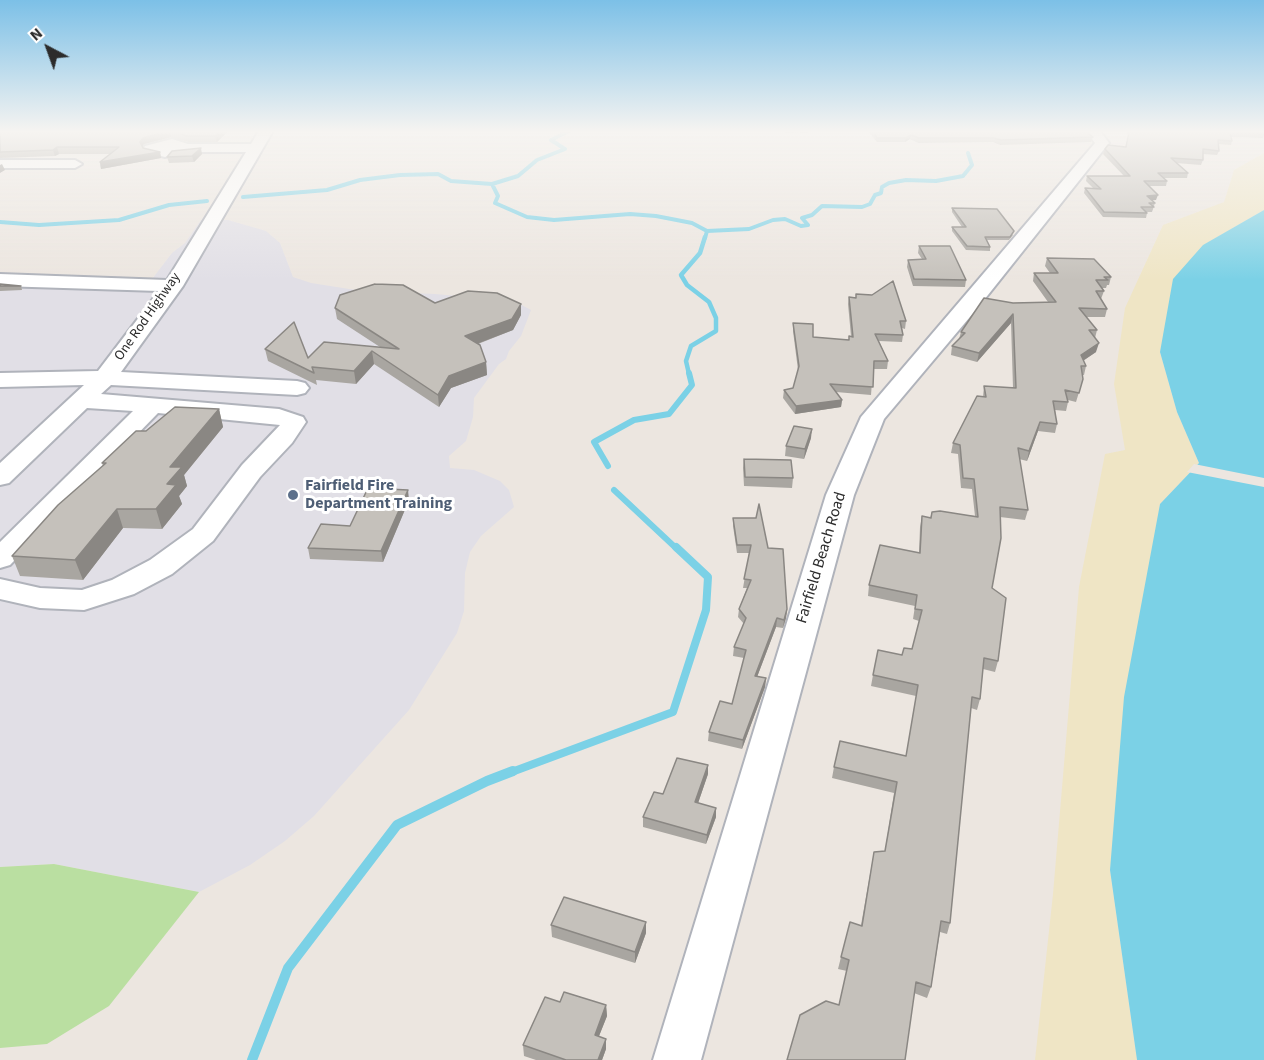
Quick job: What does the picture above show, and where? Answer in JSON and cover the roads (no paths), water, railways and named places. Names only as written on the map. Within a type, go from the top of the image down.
[{"type":"street","name":"One Rod Highway","points":[[0,477],[105,378],[173,286],[237,180]]},
{"type":"street","name":"Fairfield Beach Road","points":[[677,1060],[840,495],[873,417],[973,301],[1071,180]]},
{"type":"street","points":[[0,280],[173,286]]},
{"type":"street","points":[[0,380],[105,378],[297,388]]},
{"type":"street","points":[[0,589],[40,598],[84,600],[123,587],[161,567],[203,535],[251,471],[283,438],[294,422],[279,416],[154,404],[81,400]]},
{"type":"street","points":[[0,559],[154,404]]},
{"type":"water","points":[[1264,210],[1264,1060],[1137,1060],[1110,870],[1124,697],[1160,504],[1199,463],[1177,412],[1160,352],[1173,279],[1203,245]]},
{"type":"waterway","points":[[243,197],[327,190],[358,180]]},
{"type":"waterway","points":[[450,180],[492,184]]},
{"type":"waterway","points":[[492,184],[503,180]]},
{"type":"waterway","points":[[707,231],[749,229],[773,220],[785,219],[801,226],[808,225],[802,218],[812,215],[822,206],[862,207],[870,204],[875,195],[881,193],[882,187],[903,180]]},
{"type":"waterway","points":[[920,180],[939,180]]},
{"type":"waterway","points":[[492,184],[498,196],[495,203],[527,217],[554,220],[630,214],[656,216],[692,223],[707,231]]},
{"type":"waterway","points":[[0,222],[39,225],[119,220],[169,205],[207,201]]},
{"type":"waterway","points":[[705,238],[707,231]]},
{"type":"waterway","points":[[689,374],[686,361],[691,346],[716,331],[716,318],[709,302],[687,285],[681,275],[700,253],[705,237]]},
{"type":"waterway","points":[[608,466],[594,442],[634,420],[669,414],[692,385],[689,373]]},
{"type":"waterway","points":[[614,490],[677,549]]},
{"type":"waterway","points":[[509,773],[673,712],[706,610],[708,577],[676,547]]},
{"type":"waterway","points":[[252,1060],[288,968],[397,825],[487,781],[513,771]]},
{"type":"place","name":"Fairfield Fire Department Training","points":[[293,495]]}]
